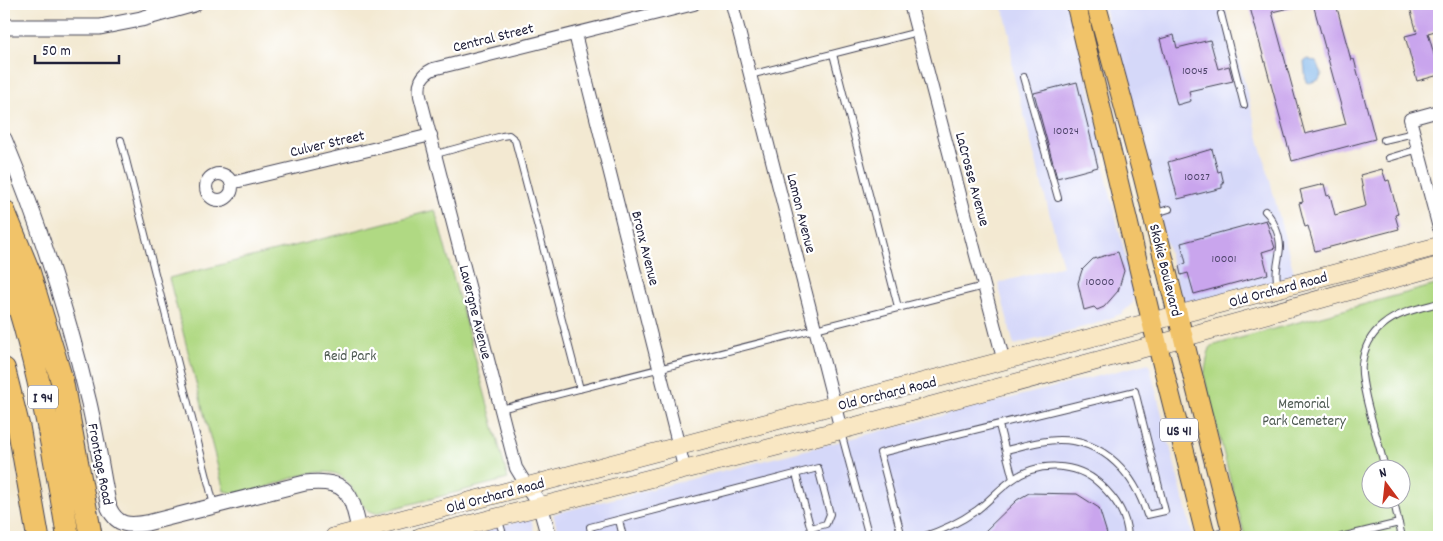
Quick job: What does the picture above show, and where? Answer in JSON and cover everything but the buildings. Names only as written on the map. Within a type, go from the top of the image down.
[{"type":"highway","points":[[4,211],[29,272],[62,381],[91,537]]},
{"type":"highway","name":"I 94","points":[[4,260],[42,397],[68,537]]},
{"type":"highway","name":"I 94","points":[[4,369],[20,438],[38,537]]},
{"type":"main road","name":"Skokie Boulevard","points":[[1076,4],[1205,537]]},
{"type":"main road","name":"Skokie Boulevard","points":[[1096,4],[1161,212],[1178,316],[1232,534]]},
{"type":"main road","name":"Old Orchard Road","points":[[334,537],[360,534],[527,486],[1439,246]]},
{"type":"main road","name":"Old Orchard Road","points":[[420,537],[469,531],[498,517],[841,430],[1183,338],[1439,266]]},
{"type":"street","points":[[4,27],[100,27],[141,19],[194,4]]},
{"type":"street","name":"Central Street","points":[[420,80],[425,73],[433,69],[694,4]]},
{"type":"street","name":"Lamon Avenue","points":[[732,4],[841,430]]},
{"type":"street","name":"LaCrosse Avenue","points":[[910,4],[1004,362]]},
{"type":"street","name":"Bronx Avenue","points":[[575,34],[685,471]]},
{"type":"street","name":"Lavergne Avenue","points":[[420,80],[420,96],[516,468],[540,506],[549,537]]},
{"type":"street","points":[[1439,111],[1410,119],[1439,228]]},
{"type":"street","name":"Culver Street","points":[[231,183],[431,136]]},
{"type":"street","name":"Frontage Road","points":[[4,139],[38,228],[64,312],[89,403],[112,516],[120,522],[132,525],[305,483],[324,481],[336,484],[347,492],[353,504],[360,534]]},
{"type":"lane","points":[[1221,14],[1244,105]]},
{"type":"lane","points":[[750,75],[918,32]]},
{"type":"lane","points":[[833,54],[898,307]]},
{"type":"lane","points":[[1024,77],[1058,198]]},
{"type":"lane","points":[[1384,140],[1414,133]]},
{"type":"lane","points":[[436,154],[502,136],[509,136],[515,140],[580,389]]},
{"type":"lane","points":[[121,140],[214,506]]},
{"type":"lane","points":[[1389,158],[1418,149]]},
{"type":"lane","points":[[1265,210],[1270,215],[1275,227],[1280,247],[1275,277],[1278,289]]},
{"type":"lane","points":[[501,410],[984,286]]},
{"type":"lane","points":[[1382,458],[1364,385],[1362,366],[1366,347],[1372,334],[1390,320],[1439,303]]},
{"type":"lane","points":[[902,537],[880,454],[1135,391],[1165,511],[1147,515],[1138,491],[1127,472],[1119,463],[1087,445],[1061,440],[1006,450]]},
{"type":"lane","points":[[999,425],[1013,479]]},
{"type":"lane","points":[[841,430],[869,537]]},
{"type":"lane","points":[[922,537],[947,528],[975,512],[1013,479],[1040,468],[1052,466],[1066,467],[1088,475],[1114,498],[1125,520],[1128,537]]},
{"type":"lane","points":[[592,537],[590,527],[818,468],[830,514],[826,524],[811,528]]},
{"type":"lane","points":[[796,474],[813,537]]},
{"type":"lane","points":[[1395,508],[1402,537]]},
{"type":"lane","points":[[498,517],[504,537]]},
{"type":"lane","points":[[619,520],[623,537]]},
{"type":"lane","points":[[1341,537],[1399,523]]},
{"type":"lane","points":[[1205,537],[1232,534]]},
{"type":"shaded area","points":[[1002,4],[1070,4],[1103,148],[1106,176],[1134,292],[1133,303],[1121,314],[1092,325],[1014,345],[998,283],[1063,266],[1013,72],[1010,35]]},
{"type":"shaded area","points":[[1103,4],[1224,4],[1295,277],[1183,306]]},
{"type":"shaded area","points":[[1149,363],[1193,537],[559,537],[553,514]]},
{"type":"shaded area","points":[[531,518],[535,537],[460,537]]},
{"type":"green space","name":"Reid Park","points":[[435,210],[508,479],[376,513],[369,511],[346,481],[341,476],[333,473],[305,474],[251,491],[238,493],[224,491],[169,278]]},
{"type":"green space","name":"Memorial Park Cemetery","points":[[1439,284],[1439,537],[1245,537],[1204,376],[1211,346]]},
{"type":"water","points":[[1308,59],[1316,62],[1322,74],[1319,80],[1309,83],[1306,82],[1304,62]]}]
